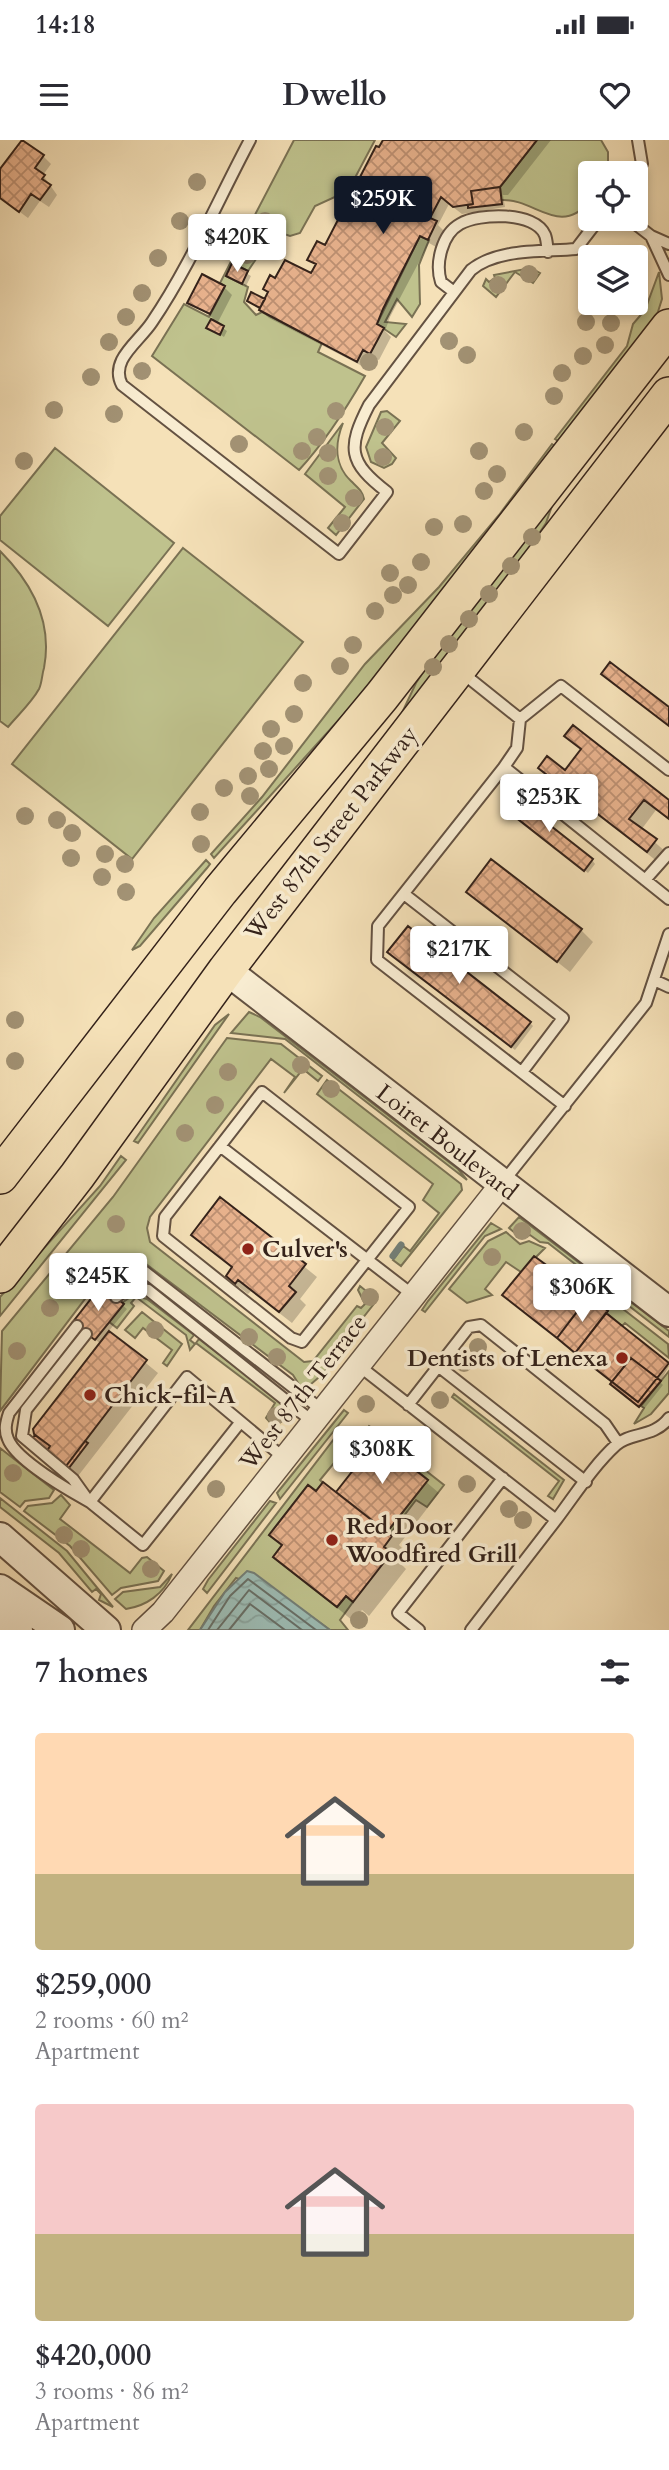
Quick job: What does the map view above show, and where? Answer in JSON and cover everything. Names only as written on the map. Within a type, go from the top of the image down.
[{"type":"main road","name":"West 87th Street Parkway","points":[[0,1176],[220,891],[382,696],[669,327]]},
{"type":"main road","name":"West 87th Street Parkway","points":[[0,1275],[77,1177],[226,970],[669,396]]},
{"type":"main road","points":[[226,970],[226,937],[376,736],[386,714],[382,696]]},
{"type":"street","name":"Loiret Boulevard","points":[[226,970],[669,1312]]},
{"type":"street","name":"West 87th Terrace","points":[[144,1630],[163,1612],[502,1184]]},
{"type":"street","points":[[0,1538],[106,1630]]},
{"type":"street","points":[[0,1590],[60,1630]]},
{"type":"street","points":[[0,1611],[18,1630]]},
{"type":"lane","points":[[250,140],[166,299],[141,337],[122,359],[117,368],[118,376],[122,385],[339,554],[387,492],[363,473],[355,460],[354,446],[358,426],[369,405],[454,292],[482,261],[576,249],[590,231]]},
{"type":"lane","points":[[637,140],[641,161]]},
{"type":"lane","points":[[454,292],[441,282],[438,258],[450,234],[462,222],[512,215],[540,228],[545,235],[548,252]]},
{"type":"lane","points":[[645,231],[669,244]]},
{"type":"lane","points":[[651,236],[669,275]]},
{"type":"lane","points":[[458,670],[520,719]]},
{"type":"lane","points":[[565,1106],[377,960],[378,926],[504,767],[517,748],[520,719],[561,686],[669,771]]},
{"type":"lane","points":[[504,767],[669,899]]},
{"type":"lane","points":[[645,880],[669,853]]},
{"type":"lane","points":[[404,894],[564,1018],[522,1072]]},
{"type":"lane","points":[[502,1184],[646,1003],[669,934]]},
{"type":"lane","points":[[654,980],[669,986]]},
{"type":"lane","points":[[262,1091],[409,1207],[367,1260],[302,1342],[291,1338],[163,1236],[165,1217],[262,1091]]},
{"type":"lane","points":[[220,1146],[413,1295]]},
{"type":"lane","points":[[105,1289],[127,1270],[145,1272],[318,1416]]},
{"type":"lane","points":[[116,1297],[131,1287],[148,1290],[318,1416]]},
{"type":"lane","points":[[408,1405],[470,1327],[481,1325],[605,1424],[618,1443]]},
{"type":"lane","points":[[77,1326],[9,1413],[5,1426],[14,1449],[67,1490],[90,1502],[143,1545],[239,1424]]},
{"type":"lane","points":[[86,1334],[26,1410],[22,1436],[73,1479],[90,1502]]},
{"type":"lane","points":[[358,1365],[556,1520]]},
{"type":"lane","points":[[438,1366],[586,1482]]},
{"type":"lane","points":[[90,1502],[187,1377],[223,1405],[239,1424],[284,1458]]},
{"type":"lane","points":[[471,1630],[618,1443],[643,1436],[663,1426],[669,1418]]},
{"type":"lane","points":[[419,1630],[398,1613],[503,1478]]},
{"type":"green space","points":[[294,140],[375,140],[348,191],[315,206],[300,233],[290,236],[269,229],[255,236],[246,232]]},
{"type":"green space","points":[[537,140],[601,140],[608,152],[608,161],[578,161],[578,211],[568,216],[547,214],[513,201],[501,200],[500,187]]},
{"type":"green space","points":[[420,236],[429,240],[419,265],[420,304],[412,317],[397,299],[385,322],[406,324],[396,337],[377,324]]},
{"type":"green space","points":[[242,240],[251,244],[256,259],[248,271],[232,263],[226,276],[248,287],[244,302],[256,315],[262,312],[322,343],[318,352],[365,376],[335,425],[299,470],[152,356],[184,304],[209,317],[225,286],[220,283]]},
{"type":"green space","points":[[531,268],[540,273],[533,283],[515,272],[496,297],[483,286],[486,279],[489,282],[495,278],[494,275]]},
{"type":"green space","points":[[659,272],[662,299],[656,318],[558,441],[555,439],[627,346],[633,324],[641,315],[648,315],[648,302]]},
{"type":"green space","points":[[387,411],[400,421],[382,443],[396,458],[384,468],[371,462],[366,447],[381,412]]},
{"type":"green space","points":[[343,423],[338,438],[339,461],[345,475],[361,491],[364,499],[336,535],[328,528],[345,507],[305,474]]},
{"type":"green space","points":[[552,444],[555,446],[550,456],[354,703],[214,858],[211,854],[262,797],[365,664],[439,587],[499,515]]},
{"type":"green space","points":[[55,448],[174,543],[108,626],[0,540],[0,516]]},
{"type":"green space","points":[[553,503],[546,523],[530,547],[401,715],[416,683],[433,657]]},
{"type":"green space","points":[[183,548],[303,642],[132,859],[12,764]]},
{"type":"green space","points":[[0,551],[22,576],[37,604],[45,634],[46,651],[40,687],[8,727],[0,721]]},
{"type":"green space","points":[[206,860],[210,864],[207,868],[140,946],[132,950],[154,918]]},
{"type":"green space","points":[[249,1012],[260,1017],[458,1169],[467,1180],[285,1039],[231,1033]]},
{"type":"green space","points":[[229,1014],[138,1143],[134,1141],[215,1025]]},
{"type":"green space","points":[[227,1038],[281,1044],[322,1076],[318,1081],[303,1069],[284,1093],[295,1077],[271,1059],[150,1217],[147,1228],[150,1242],[304,1362],[313,1361],[357,1306],[361,1308],[365,1304],[358,1290],[360,1286],[377,1300],[329,1361],[325,1372],[303,1391],[293,1375],[134,1255],[115,1262],[104,1274],[0,1411],[2,1331],[113,1197]]},
{"type":"green space","points":[[327,1080],[461,1184],[462,1190],[401,1266],[393,1260],[403,1246],[410,1251],[439,1213],[423,1200],[433,1184],[317,1094]]},
{"type":"green space","points":[[121,1156],[126,1160],[0,1316],[0,1297],[100,1186]]},
{"type":"green space","points":[[519,1217],[669,1331],[669,1337],[548,1243],[540,1242],[530,1235],[521,1238],[509,1228]]},
{"type":"green space","points":[[491,1223],[501,1229],[485,1236],[425,1312],[422,1310],[428,1301]]},
{"type":"green space","points":[[506,1232],[520,1244],[529,1241],[545,1248],[521,1272],[506,1262],[485,1289],[492,1295],[467,1303],[449,1289],[488,1241]]},
{"type":"green space","points":[[578,1274],[668,1344],[669,1358],[625,1323],[622,1326],[571,1283]]},
{"type":"green space","points":[[133,1295],[147,1299],[194,1335],[190,1340],[195,1344],[190,1350],[186,1335],[136,1297],[131,1303],[134,1306],[117,1328],[108,1321],[122,1303]]},
{"type":"green space","points":[[142,1312],[182,1344],[167,1366],[163,1363],[172,1350],[143,1328],[135,1338],[125,1330]]},
{"type":"green space","points":[[199,1339],[277,1399],[288,1412],[275,1428],[266,1418],[275,1403],[196,1343]]},
{"type":"green space","points":[[669,1371],[669,1393],[651,1414],[634,1424],[644,1408],[641,1406]]},
{"type":"green space","points":[[454,1394],[564,1480],[553,1499],[548,1496],[559,1481],[452,1397]]},
{"type":"green space","points":[[344,1410],[348,1413],[280,1499],[277,1493]]},
{"type":"green space","points":[[369,1426],[372,1428],[345,1463],[338,1458],[320,1480],[323,1483],[316,1491],[308,1485],[269,1535],[282,1545],[273,1557],[337,1607],[346,1596],[353,1602],[340,1620],[348,1630],[330,1630],[276,1591],[236,1578],[214,1606],[200,1630],[188,1630],[334,1439],[349,1451]]},
{"type":"green space","points":[[0,1448],[54,1490],[49,1498],[25,1501],[20,1507],[0,1492]]},
{"type":"green space","points":[[411,1459],[444,1485],[427,1507],[416,1500],[390,1534],[387,1532],[428,1480],[408,1464]]},
{"type":"green space","points":[[61,1495],[70,1505],[60,1519],[130,1573],[142,1558],[147,1557],[164,1571],[158,1581],[121,1588],[112,1595],[70,1546],[24,1511],[28,1506],[52,1503]]},
{"type":"green space","points":[[0,1498],[67,1551],[113,1607],[99,1600],[101,1594],[96,1589],[92,1592],[59,1553],[0,1507]]},
{"type":"green space","points":[[270,1501],[276,1503],[207,1593],[203,1589],[208,1580]]},
{"type":"green space","points":[[172,1574],[154,1598],[140,1605],[126,1609],[115,1599],[123,1592],[160,1587]]},
{"type":"water","points":[[247,1571],[254,1573],[330,1630],[200,1630],[225,1592]]},
{"type":"building","points":[[22,140],[44,155],[35,168],[45,175],[42,179],[51,185],[40,200],[31,194],[19,212],[0,198],[0,169]]},
{"type":"building","points":[[383,140],[537,140],[500,187],[471,191],[473,204],[453,207],[441,197],[430,218],[437,221],[428,240],[420,236],[383,309],[377,324],[384,328],[370,354],[363,350],[357,362],[259,310],[268,292],[263,289],[270,275],[275,278],[285,260],[311,273],[316,264],[307,260],[317,241],[325,245],[376,146],[379,147]]},
{"type":"building","points":[[500,187],[502,204],[468,208],[468,205],[473,204],[471,191]]},
{"type":"building","points":[[232,263],[248,271],[242,284],[226,276]]},
{"type":"building","points":[[202,274],[225,286],[210,314],[187,303]]},
{"type":"building","points":[[251,292],[265,299],[260,308],[247,301]]},
{"type":"building","points":[[211,319],[224,326],[220,335],[206,328]]},
{"type":"building","points":[[610,662],[669,707],[669,726],[601,674]]},
{"type":"building","points":[[573,725],[669,800],[669,819],[644,800],[629,819],[657,839],[647,852],[538,768],[547,756],[565,770],[581,749],[564,736]]},
{"type":"building","points":[[514,797],[593,859],[584,871],[505,809]]},
{"type":"building","points":[[491,859],[582,929],[557,962],[466,892]]},
{"type":"building","points":[[408,926],[531,1022],[511,1047],[387,952]]},
{"type":"building","name":"Culver's","points":[[220,1197],[306,1264],[289,1286],[296,1292],[279,1312],[238,1280],[235,1284],[226,1276],[232,1267],[191,1235]]},
{"type":"building","points":[[534,1256],[589,1296],[557,1338],[502,1295]]},
{"type":"building","points":[[101,1286],[124,1304],[95,1340],[72,1323]]},
{"type":"building","points":[[589,1296],[608,1311],[575,1353],[557,1338]]},
{"type":"building","name":"Dentists of Lenexa","points":[[606,1313],[669,1363],[638,1402],[575,1353]]},
{"type":"building","name":"Chick-fil-A","points":[[109,1331],[147,1360],[66,1466],[47,1451],[50,1446],[34,1434],[33,1429]]},
{"type":"building","points":[[631,1358],[661,1381],[639,1407],[610,1384]]},
{"type":"building","points":[[35,1435],[50,1446],[47,1451],[66,1466],[85,1441],[88,1443],[65,1473],[27,1444]]},
{"type":"building","points":[[377,1440],[428,1480],[387,1532],[336,1492]]},
{"type":"building","points":[[402,1448],[414,1457],[408,1465],[396,1455]]},
{"type":"building","name":"Red Door Woodfired Grill","points":[[323,1482],[392,1536],[384,1547],[392,1552],[353,1602],[346,1596],[337,1607],[273,1557],[282,1545],[269,1535],[308,1485],[316,1491]]},
{"type":"waterway","points":[[393,1256],[401,1245]]},
{"type":"place","name":"Culver's","points":[[248,1249]]},
{"type":"place","name":"Dentists of Lenexa","points":[[622,1358]]},
{"type":"place","name":"Chick-fil-A","points":[[90,1395]]},
{"type":"place","name":"Red Door Woodfired Grill","points":[[332,1540]]}]
